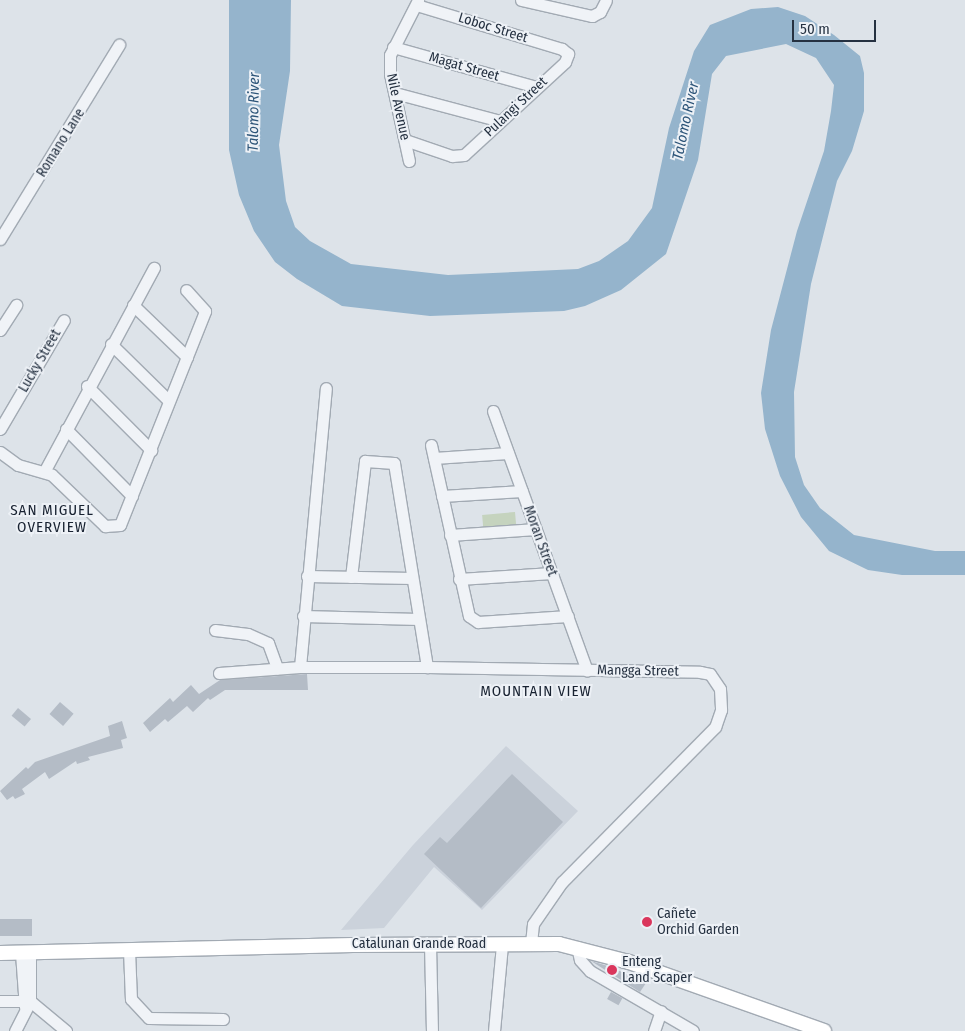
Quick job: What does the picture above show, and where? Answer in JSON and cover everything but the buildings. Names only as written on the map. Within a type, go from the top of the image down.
[{"type":"main road","name":"Catalunan Grande Road","points":[[0,953],[430,944],[531,943],[577,947],[629,962],[824,1031]]},
{"type":"street","points":[[521,0],[587,16],[600,12],[606,0]]},
{"type":"street","name":"Nile Avenue","points":[[409,161],[389,64],[393,47],[417,2]]},
{"type":"street","name":"Loboc Street","points":[[417,2],[562,49],[568,54]]},
{"type":"street","name":"Romano Lane","points":[[0,239],[119,45]]},
{"type":"street","name":"Magat Street","points":[[393,47],[536,87]]},
{"type":"street","name":"Pulangi Street","points":[[405,140],[461,156],[565,62],[568,54]]},
{"type":"street","points":[[395,93],[500,122]]},
{"type":"street","points":[[44,472],[87,386],[154,268]]},
{"type":"street","points":[[0,452],[18,466],[44,472],[58,480],[109,528],[120,525],[205,311],[186,290]]},
{"type":"street","points":[[0,330],[16,304]]},
{"type":"street","points":[[133,305],[187,357]]},
{"type":"street","name":"Lucky Street","points":[[0,429],[64,320]]},
{"type":"street","points":[[111,344],[169,401]]},
{"type":"street","points":[[87,386],[151,450]]},
{"type":"street","points":[[300,667],[326,388]]},
{"type":"street","name":"Moran Street","points":[[493,411],[587,670]]},
{"type":"street","points":[[66,428],[132,496]]},
{"type":"street","points":[[431,445],[459,580],[469,616],[478,622],[568,616]]},
{"type":"street","points":[[434,458],[508,453]]},
{"type":"street","points":[[351,577],[364,461],[394,463],[427,667]]},
{"type":"street","points":[[442,496],[522,491]]},
{"type":"street","points":[[450,536],[536,529]]},
{"type":"street","points":[[459,580],[552,573]]},
{"type":"street","points":[[307,576],[412,578]]},
{"type":"street","points":[[304,616],[420,620]]},
{"type":"street","points":[[215,630],[248,634],[268,643],[277,668]]},
{"type":"street","name":"Mangga Street","points":[[219,673],[300,667],[427,667],[710,674],[720,689],[721,710],[715,727],[704,741],[548,899],[533,924],[531,943]]},
{"type":"street","points":[[430,944],[432,1031]]},
{"type":"street","points":[[494,1031],[502,944]]},
{"type":"street","points":[[577,947],[580,960],[590,971],[693,1031]]},
{"type":"street","points":[[129,950],[131,999],[149,1018],[222,1019]]},
{"type":"street","points":[[15,1031],[26,1004],[25,953]]},
{"type":"street","points":[[0,1000],[26,1004],[66,1031]]},
{"type":"street","points":[[654,1031],[661,1011]]},
{"type":"shaded area","points":[[506,746],[578,811],[482,910],[434,867],[384,928],[341,930],[413,845]]},
{"type":"green space","points":[[515,512],[517,535],[484,538],[482,515]]},
{"type":"water","name":"Talomo River","points":[[229,0],[291,0],[290,71],[279,145],[286,201],[295,227],[310,241],[351,264],[448,275],[578,269],[599,261],[628,241],[652,208],[669,128],[694,51],[710,25],[751,9],[778,7],[805,16],[834,35],[860,56],[864,73],[864,111],[852,151],[837,181],[811,284],[794,392],[795,457],[804,485],[820,508],[854,535],[935,551],[965,551],[965,575],[902,575],[868,570],[829,551],[801,517],[780,476],[765,429],[761,393],[771,330],[797,231],[824,151],[831,111],[834,85],[816,58],[786,44],[726,56],[712,74],[698,160],[666,254],[621,290],[585,306],[564,311],[430,316],[342,306],[297,279],[275,262],[254,231],[239,195],[229,150]]},
{"type":"place","name":"Cañete Orchid Garden","points":[[647,922]]},
{"type":"place","name":"Enteng Land Scaper","points":[[612,970]]},
{"type":"district","name":"SAN MIGUEL OVERVIEW","points":[[52,518]]},
{"type":"district","name":"MOUNTAIN VIEW","points":[[536,692]]}]
